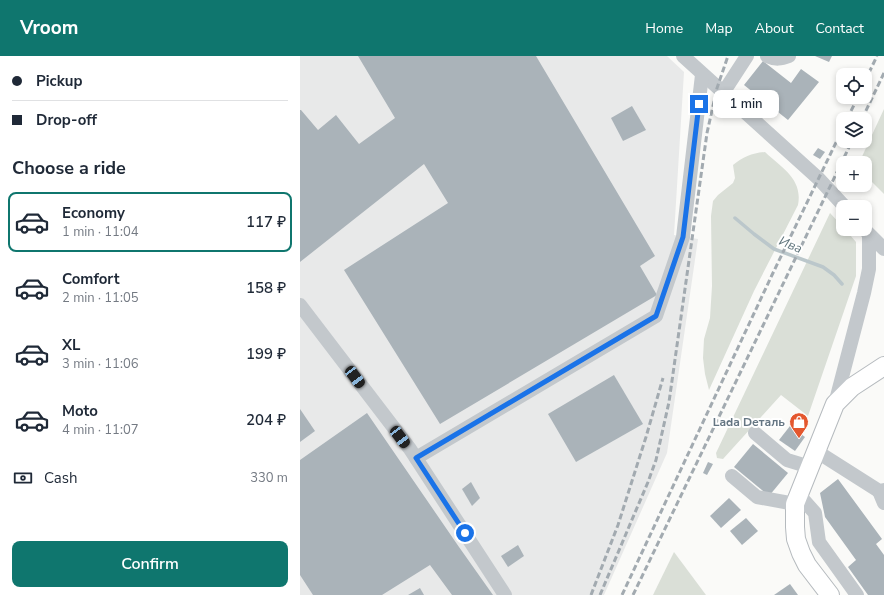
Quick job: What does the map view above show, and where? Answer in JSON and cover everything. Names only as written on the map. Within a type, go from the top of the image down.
[{"type":"main road","points":[[830,595],[807,565],[801,553],[796,538],[795,527],[797,500],[835,404],[852,387],[884,366]]},
{"type":"street","points":[[683,56],[702,75],[819,179],[838,200]]},
{"type":"street","points":[[722,93],[747,56]]},
{"type":"street","points":[[767,56],[774,59],[782,59],[789,56]]},
{"type":"street","points":[[416,458],[656,316],[683,237],[702,75]]},
{"type":"street","points":[[835,404],[869,269],[866,236]]},
{"type":"street","points":[[870,236],[884,249]]},
{"type":"street","points":[[300,305],[416,458],[505,595]]},
{"type":"street","points":[[755,433],[787,460],[813,459],[882,495]]},
{"type":"street","points":[[732,476],[757,497],[797,500],[816,513],[819,542],[857,595]]},
{"type":"shaded area","points":[[300,56],[667,56],[684,72],[674,235],[698,239],[667,453],[604,595],[300,595]]},
{"type":"shaded area","points":[[884,109],[884,194],[872,182],[872,156],[862,156],[866,148],[872,148],[872,135]]},
{"type":"shaded area","points":[[765,152],[790,175],[794,181],[799,196],[798,205],[754,291],[709,390],[703,358],[704,339],[710,318],[712,286],[711,216],[713,201],[733,183],[735,178],[733,165],[748,156]]},
{"type":"shaded area","points":[[830,213],[836,219],[836,236],[851,236],[856,242],[856,276],[808,416],[781,395],[723,459],[717,458],[716,453]]},
{"type":"shaded area","points":[[674,552],[706,595],[653,595]]},
{"type":"building","points":[[358,56],[536,56],[655,256],[640,266],[657,295],[440,424],[344,270],[448,203],[424,164],[300,262],[300,110],[318,130],[336,115],[359,144],[395,118]]},
{"type":"building","points":[[815,56],[832,56],[829,62]]},
{"type":"building","points":[[763,61],[791,83],[801,69],[819,82],[788,120],[744,85]]},
{"type":"building","points":[[632,106],[646,130],[623,141],[611,118]]},
{"type":"building","points":[[818,148],[825,152],[820,159],[813,155]]},
{"type":"building","points":[[614,375],[643,424],[576,462],[548,414]]},
{"type":"building","points":[[300,409],[315,431],[300,442]]},
{"type":"building","points":[[367,413],[493,595],[452,595],[430,565],[382,595],[313,595],[300,575],[300,460]]},
{"type":"building","points":[[790,426],[805,437],[795,451],[779,440]]},
{"type":"building","points":[[753,444],[788,473],[769,496],[734,467]]},
{"type":"building","points":[[708,462],[713,464],[707,475],[703,473]]},
{"type":"building","points":[[838,479],[882,539],[876,544],[884,555],[884,595],[868,595],[848,567],[856,560],[825,517],[820,493]]},
{"type":"building","points":[[471,482],[480,498],[472,506],[462,489]]},
{"type":"building","points":[[729,498],[741,510],[721,528],[710,516]]},
{"type":"building","points":[[746,518],[758,531],[742,545],[730,531]]},
{"type":"building","points":[[518,545],[524,556],[508,567],[501,556]]},
{"type":"building","points":[[790,584],[798,595],[774,595]]},
{"type":"building","points":[[420,588],[424,595],[408,595]]},
{"type":"waterway","name":"Ива","points":[[735,218],[774,249],[823,267],[834,275],[842,284]]},
{"type":"railway","points":[[600,595],[656,460],[669,402],[707,133],[717,88],[728,56]]},
{"type":"railway","points":[[871,68],[877,56]]},
{"type":"railway","points":[[865,112],[884,73]]},
{"type":"railway","points":[[850,112],[854,104]]},
{"type":"railway","points":[[622,595],[772,275],[836,142]]},
{"type":"railway","points":[[633,595],[849,148]]},
{"type":"railway","points":[[591,595],[618,525],[663,378]]},
{"type":"place","name":"Lada Dеталь","points":[[799,439]]},
{"type":"route","points":[[465,533],[416,458],[656,316],[683,237],[699,104]]}]
